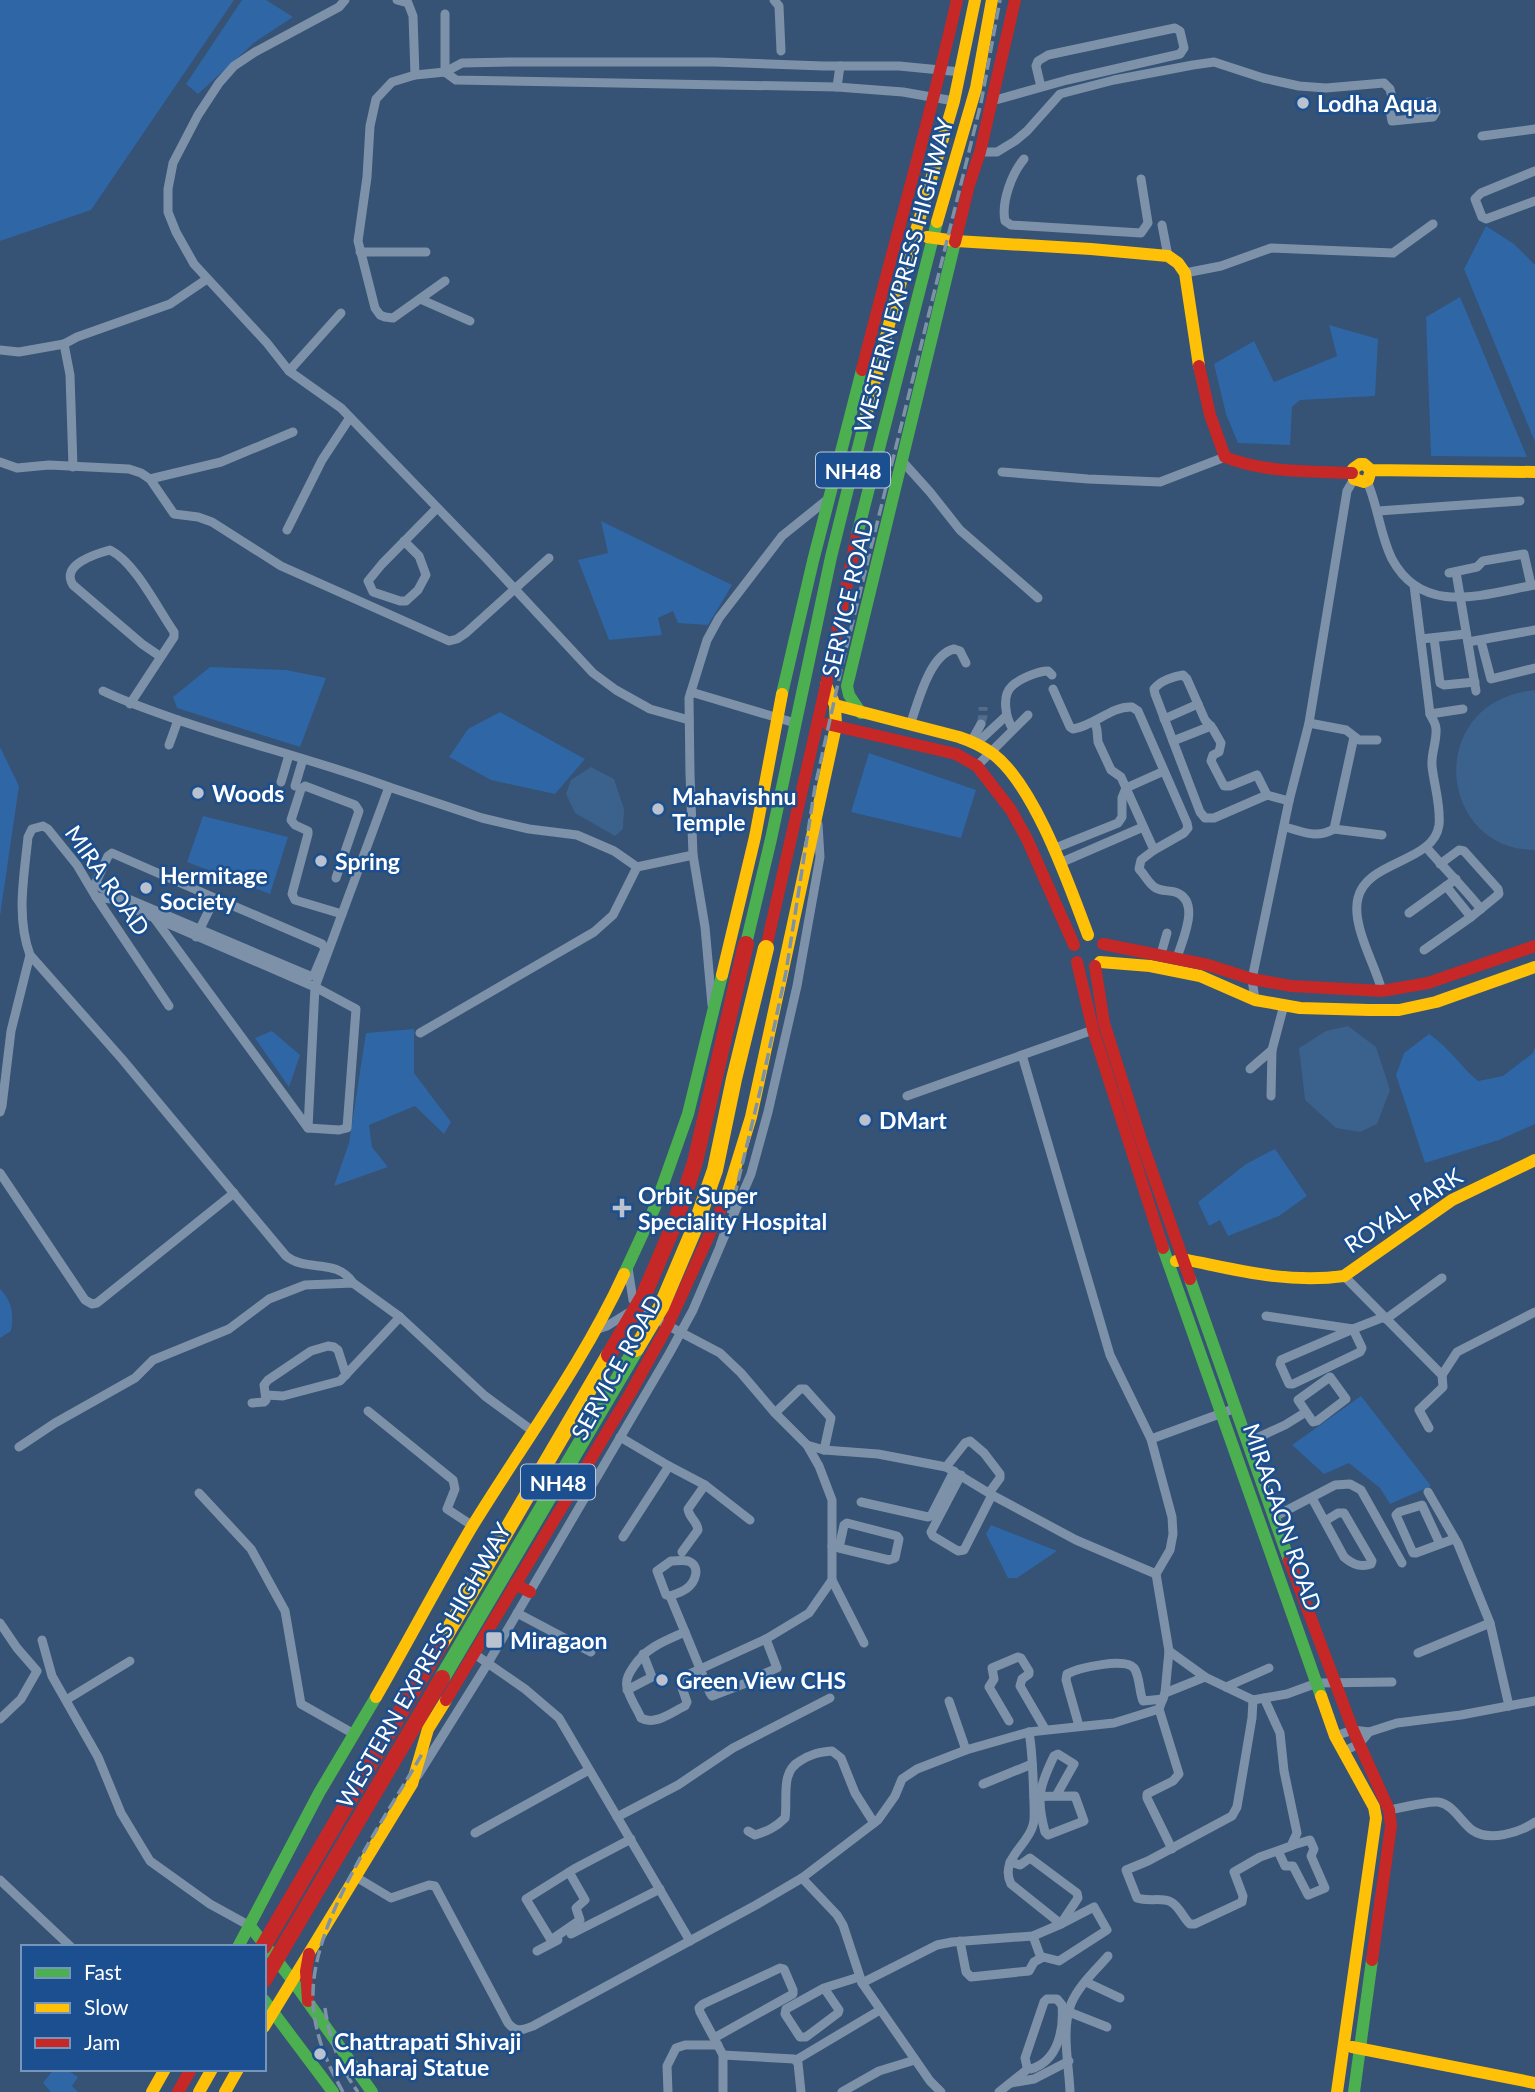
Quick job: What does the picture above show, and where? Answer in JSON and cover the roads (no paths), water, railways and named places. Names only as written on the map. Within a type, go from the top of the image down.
[{"type":"main road","points":[[239,1945],[279,1867],[473,1526],[534,1432],[595,1330],[628,1268],[655,1207],[688,1114],[713,1016],[755,837],[777,718],[813,561],[905,201],[935,97],[957,0]]},
{"type":"main road","name":"WESTERN EXPRESS HIGHWAY","points":[[264,1945],[643,1297],[676,1220],[695,1162],[771,839],[831,557],[894,309],[954,101],[975,0]]},
{"type":"main road","name":"WESTERN EXPRESS HIGHWAY","points":[[266,1977],[660,1307],[695,1227],[715,1170],[851,560],[933,238],[976,88],[992,0]]},
{"type":"main road","name":"SERVICE ROAD","points":[[861,713],[849,695],[847,686],[980,152],[1015,0]]},
{"type":"main road","points":[[915,235],[956,241],[1168,256],[1178,263],[1185,272],[1202,376],[1217,440],[1225,457],[1236,462],[1277,469],[1361,476],[1409,468],[1535,472]]},
{"type":"main road","points":[[825,685],[835,705],[979,746],[1017,780],[1044,829],[1088,935]]},
{"type":"main road","name":"SERVICE ROAD","points":[[269,2006],[293,1981],[412,1784],[428,1729],[473,1653],[522,1588],[675,1329],[724,1206],[751,1117],[765,1090],[836,726],[835,705]]},
{"type":"main road","points":[[816,722],[956,754],[976,766],[1011,810],[1027,839],[1074,945]]},
{"type":"main road","points":[[1098,964],[1104,950],[1103,944],[1099,939],[1082,936],[1072,950],[1077,962],[1082,966],[1150,966],[1200,976],[1255,999],[1284,1005],[1365,1010],[1399,1010],[1436,1002],[1535,967]]},
{"type":"main road","points":[[1103,944],[1208,965],[1252,979],[1292,985],[1374,990],[1428,983],[1535,946]]},
{"type":"main road","name":"MIRAGAON ROAD","points":[[1077,962],[1093,1030],[1229,1411],[1335,1736],[1374,1807],[1376,1818],[1352,2047],[1353,2092]]},
{"type":"main road","name":"MIRAGAON ROAD","points":[[1098,964],[1104,1023],[1142,1143],[1175,1261]]},
{"type":"main road","points":[[1365,1010],[1374,990]]},
{"type":"main road","name":"ROYAL PARK","points":[[1175,1261],[1287,1278],[1310,1280],[1344,1276],[1452,1200],[1535,1160]]},
{"type":"main road","name":"MIRAGAON ROAD","points":[[1229,1411],[1248,1442],[1334,1684],[1361,1735],[1389,1810],[1391,1826],[1352,2047],[1337,2092]]},
{"type":"main road","points":[[250,1926],[265,1945]]},
{"type":"main road","points":[[266,1946],[308,2001],[370,2091]]},
{"type":"main road","points":[[308,2001],[306,1971],[309,1954]]},
{"type":"main road","points":[[269,2006],[333,2092]]},
{"type":"main road","points":[[1352,2047],[1535,2083]]},
{"type":"main road","points":[[152,2092],[164,2071]]},
{"type":"main road","points":[[178,2092],[190,2071]]},
{"type":"main road","points":[[199,2092],[211,2071]]},
{"type":"main road","points":[[225,2092],[237,2071]]},
{"type":"street","points":[[345,0],[339,7],[283,36],[234,66],[219,83],[198,115],[173,163],[167,212],[194,264],[267,343],[289,371],[341,408],[593,673],[615,690],[650,709],[689,720]]},
{"type":"street","points":[[397,0],[413,1],[415,75]]},
{"type":"street","points":[[774,0],[779,6],[780,51],[776,54],[774,65]]},
{"type":"street","points":[[445,14],[445,72]]},
{"type":"street","points":[[992,102],[1041,87],[1180,54],[1184,50],[1180,31],[1175,28],[1048,55],[1038,61],[1036,66],[1041,87]]},
{"type":"street","points":[[780,51],[785,55],[785,65]]},
{"type":"street","points":[[539,81],[540,62]]},
{"type":"street","points":[[576,81],[579,62]]},
{"type":"street","points":[[445,281],[393,317],[380,315],[370,293],[358,241],[367,177],[370,126],[376,99],[392,82],[415,75],[445,72],[462,63],[715,62],[900,66],[961,72]]},
{"type":"street","points":[[980,152],[997,152],[1015,141],[1060,94],[1114,80],[1214,62],[1300,86],[1326,88],[1387,83],[1394,106]]},
{"type":"street","points":[[837,87],[840,66]]},
{"type":"street","points":[[445,72],[456,80],[837,87],[903,92],[954,101]]},
{"type":"street","points":[[1430,102],[1436,112],[1433,117],[1395,122],[1392,121],[1390,110],[1394,106],[1430,102]]},
{"type":"street","points":[[1482,136],[1535,129]]},
{"type":"street","points":[[1024,159],[1011,180],[1004,212],[1005,220],[1011,225],[1141,233],[1148,223],[1141,179]]},
{"type":"street","points":[[1535,171],[1481,193],[1475,199],[1486,219],[1535,201]]},
{"type":"street","points":[[1185,272],[1221,266],[1271,248],[1393,253],[1433,224]]},
{"type":"street","points":[[1162,225],[1168,256]]},
{"type":"street","points":[[1075,248],[1076,230]]},
{"type":"street","points":[[360,252],[426,252]]},
{"type":"street","points":[[0,351],[19,352],[64,344],[170,304],[207,279]]},
{"type":"street","points":[[420,299],[470,321]]},
{"type":"street","points":[[289,371],[341,313]]},
{"type":"street","points":[[64,344],[70,375],[74,467]]},
{"type":"street","points":[[287,530],[322,460],[349,419]]},
{"type":"street","points":[[150,479],[221,462],[293,432]]},
{"type":"street","points":[[1002,472],[1160,482],[1225,457]]},
{"type":"street","points":[[0,462],[17,468],[49,465],[141,473],[150,479],[174,514],[212,522],[281,566],[449,641],[466,633],[549,558]]},
{"type":"street","points":[[903,462],[960,530],[1038,598]]},
{"type":"street","points":[[1255,999],[1252,979],[1289,801],[1309,723],[1347,491],[1361,476],[1378,511],[1392,559],[1414,585],[1446,597],[1461,598],[1534,585]]},
{"type":"street","points":[[713,1016],[705,928],[694,855],[689,720],[691,692],[707,639],[719,618],[782,536],[830,498]]},
{"type":"street","points":[[1378,511],[1520,501]]},
{"type":"street","points":[[404,541],[419,556],[426,575],[418,590],[406,601],[400,601],[373,592],[368,581],[404,541],[438,508]]},
{"type":"street","points":[[1529,549],[1533,559],[1534,585]]},
{"type":"street","points":[[130,704],[161,657],[174,637],[174,632],[134,573],[118,555],[110,550],[85,557],[69,573],[73,585],[161,657]]},
{"type":"street","points":[[1434,638],[1440,683],[1476,686],[1461,598],[1452,573],[1479,566],[1483,561],[1524,554],[1534,585]]},
{"type":"street","points":[[1374,990],[1357,914],[1357,899],[1363,885],[1373,876],[1426,847],[1439,827],[1432,752],[1436,725],[1430,714],[1414,585]]},
{"type":"street","points":[[1421,639],[1468,641],[1482,645],[1535,632]]},
{"type":"street","points":[[1468,641],[1535,632]]},
{"type":"street","points":[[1482,645],[1491,679],[1535,668]]},
{"type":"street","points":[[910,725],[929,675],[941,655],[954,649],[960,652],[966,663]]},
{"type":"street","points":[[1013,729],[1006,716],[1007,694],[1013,685],[1041,671],[1052,674]]},
{"type":"street","points":[[1267,795],[1257,775],[1224,786],[1212,761],[1213,755],[1219,752],[1221,743],[1205,720],[1183,675],[1157,685],[1154,689],[1164,719],[1200,812],[1205,818],[1214,818],[1267,795],[1289,801]]},
{"type":"street","points":[[1053,689],[1070,727],[1075,729],[1095,722],[1118,708],[1132,707],[1138,711],[1187,823],[1188,828],[1184,833],[1141,860],[1139,869],[1152,886],[1182,895],[1189,908],[1189,917],[1169,956]]},
{"type":"street","points":[[103,691],[130,704],[347,772],[482,818],[529,829],[577,835],[614,851],[637,867],[694,855]]},
{"type":"street","points":[[691,692],[795,723]]},
{"type":"street","points":[[1164,719],[1198,704]]},
{"type":"street","points":[[1430,714],[1463,709]]},
{"type":"street","points":[[979,746],[1013,729],[1028,715]]},
{"type":"street","points":[[979,746],[1006,716]]},
{"type":"street","points":[[169,745],[178,720]]},
{"type":"street","points":[[1095,722],[1098,742],[1111,770],[1121,777],[1154,850]]},
{"type":"street","points":[[1309,723],[1346,730],[1359,740],[1377,740]]},
{"type":"street","points":[[976,766],[981,724]]},
{"type":"street","points":[[1173,741],[1211,726]]},
{"type":"street","points":[[1334,829],[1354,737]]},
{"type":"street","points":[[281,782],[289,755]]},
{"type":"street","points":[[295,786],[303,759]]},
{"type":"street","points":[[1056,856],[1118,823],[1122,817],[1122,798],[1126,788],[1164,771]]},
{"type":"street","points":[[336,878],[359,811],[355,805],[305,786],[301,789],[291,820],[308,831],[293,898],[342,914]]},
{"type":"street","points":[[308,1128],[315,988],[389,787]]},
{"type":"street","name":"MIRA ROAD","points":[[30,955],[25,942],[21,899],[28,837],[32,829],[38,826],[48,829],[77,865],[169,1006]]},
{"type":"street","points":[[1056,856],[1143,827]]},
{"type":"street","points":[[1285,827],[1316,835],[1323,835],[1334,829],[1382,835]]},
{"type":"street","points":[[1426,847],[1481,909]]},
{"type":"street","points":[[1424,950],[1498,896],[1499,891],[1464,851],[1460,850],[1440,864]]},
{"type":"street","points":[[96,897],[111,899],[155,919],[198,933],[310,976],[314,975],[325,949],[322,944],[116,853],[108,856],[96,882],[97,886],[198,933],[315,988],[354,1008],[357,1012],[346,1128],[308,1128]]},
{"type":"street","points":[[420,1033],[594,932],[613,915],[637,867]]},
{"type":"street","points":[[1409,913],[1456,879]]},
{"type":"street","points":[[1446,886],[1471,917]]},
{"type":"street","points":[[198,933],[215,898]]},
{"type":"street","points":[[155,919],[308,1128]]},
{"type":"street","points":[[1167,933],[1169,956]]},
{"type":"street","points":[[0,1112],[10,1031],[30,955]]},
{"type":"street","points":[[30,955],[122,1059],[286,1256],[295,1261],[343,1271],[353,1283],[400,1317],[485,1396],[534,1432]]},
{"type":"street","points":[[1271,1096],[1272,1050],[1284,1005]]},
{"type":"street","points":[[907,1096],[1093,1030]]},
{"type":"street","points":[[1250,1069],[1272,1050]]},
{"type":"street","points":[[1022,1055],[1110,1355],[1151,1439],[1172,1517],[1170,1550],[1156,1574],[1169,1651],[1162,1700],[1179,1774],[1173,1782],[1148,1793],[1147,1798],[1172,1849]]},
{"type":"street","points":[[0,1173],[85,1300],[92,1304],[97,1303],[234,1193]]},
{"type":"street","points":[[628,1268],[631,1296],[647,1316]]},
{"type":"street","points":[[1344,1276],[1442,1374]]},
{"type":"street","points":[[1353,1329],[1362,1348],[1357,1354],[1289,1384],[1280,1364],[1281,1360],[1353,1329],[1385,1318],[1442,1278]]},
{"type":"street","points":[[19,1447],[55,1423],[135,1378],[153,1360],[229,1329],[269,1299],[305,1285],[353,1283]]},
{"type":"street","points":[[1429,1428],[1419,1410],[1443,1387],[1442,1374],[1457,1352],[1535,1312]]},
{"type":"street","points":[[595,1330],[628,1313],[647,1316],[720,1353],[807,1445],[830,1490],[836,1547]]},
{"type":"street","points":[[1266,1316],[1353,1329]]},
{"type":"street","points":[[266,1395],[283,1396],[340,1381],[400,1317]]},
{"type":"street","points":[[252,1403],[264,1402],[264,1385],[268,1380],[317,1348],[334,1347],[338,1350],[346,1375]]},
{"type":"street","points":[[1332,1378],[1346,1397],[1345,1401],[1315,1422],[1306,1412],[1299,1398],[1332,1378]]},
{"type":"street","points":[[775,1413],[800,1389],[805,1389],[831,1418],[824,1450]]},
{"type":"street","points":[[412,1784],[517,1613],[522,1588],[620,1437],[637,1396]]},
{"type":"street","points":[[368,1411],[453,1480],[454,1489],[447,1509],[473,1526]]},
{"type":"street","points":[[1151,1439],[1229,1411]]},
{"type":"street","points":[[1248,1442],[1306,1412]]},
{"type":"street","points":[[620,1437],[705,1485],[750,1520]]},
{"type":"street","points":[[970,1441],[984,1453],[1000,1474],[991,1494],[964,1550],[958,1551],[933,1536],[931,1532],[965,1443],[970,1441]]},
{"type":"street","points":[[807,1445],[824,1450],[878,1454],[954,1471],[1076,1540],[1156,1574]]},
{"type":"street","points":[[623,1537],[669,1466]]},
{"type":"street","points":[[860,1503],[931,1516],[954,1471]]},
{"type":"street","points":[[1274,1517],[1335,1485],[1343,1483],[1357,1487],[1402,1563]]},
{"type":"street","points":[[682,1552],[698,1530],[688,1509],[705,1485]]},
{"type":"street","points":[[1428,1492],[1454,1539],[1490,1623],[1509,1706]]},
{"type":"street","points":[[199,1493],[251,1549],[285,1611],[301,1704],[354,1734]]},
{"type":"street","points":[[1312,1498],[1344,1557],[1363,1566],[1371,1564],[1346,1516],[1338,1513],[1325,1521]]},
{"type":"street","points":[[1440,1544],[1422,1505],[1396,1515],[1413,1553],[1440,1544],[1454,1539]]},
{"type":"street","points":[[685,1632],[652,1647],[631,1670],[626,1682],[627,1690],[641,1718],[651,1722],[685,1706],[687,1699],[681,1685],[685,1676],[766,1639],[809,1612],[832,1580],[836,1547],[844,1525],[847,1523],[897,1536],[899,1539],[895,1558],[892,1559],[836,1547]]},
{"type":"street","points":[[670,1596],[688,1588],[695,1580],[696,1572],[690,1562],[671,1562],[657,1571],[712,1696],[746,1683]]},
{"type":"street","points":[[832,1580],[864,1643]]},
{"type":"street","points":[[517,1613],[591,1652]]},
{"type":"street","points":[[0,1623],[37,1671],[21,1699],[0,1719]]},
{"type":"street","points":[[1418,1653],[1490,1623]]},
{"type":"street","points":[[759,1676],[777,1668],[766,1639]]},
{"type":"street","points":[[42,1640],[52,1676],[98,1757],[121,1812],[150,1861],[209,1904],[250,1926]]},
{"type":"street","points":[[1169,1651],[1205,1677],[1253,1700],[1317,1684],[1392,1682]]},
{"type":"street","points":[[473,1653],[525,1689],[559,1718],[691,1941]]},
{"type":"street","points":[[627,1690],[652,1677],[643,1654]]},
{"type":"street","points":[[1009,1721],[989,1687],[994,1679],[992,1668],[1018,1657],[1029,1671],[1020,1686],[1045,1729]]},
{"type":"street","points":[[66,1700],[130,1661]]},
{"type":"street","points":[[1079,1726],[1066,1680],[1067,1674],[1073,1671],[1104,1664],[1129,1664],[1134,1668],[1143,1701],[1162,1700]]},
{"type":"street","points":[[1226,1687],[1269,1668]]},
{"type":"street","points":[[356,1877],[391,1898],[429,1885],[435,1886],[508,2023],[517,2031],[533,2026],[802,1878],[874,1823],[888,1806],[902,1779],[917,1769],[966,1749],[1029,1732],[1114,1723],[1205,1677]]},
{"type":"street","points":[[617,1817],[678,1785],[733,1748],[830,1698]]},
{"type":"street","points":[[1264,1698],[1280,1733],[1284,1771],[1297,1833],[1291,1846]]},
{"type":"street","points":[[1253,1700],[1236,1811],[1233,1816],[1172,1849],[1127,1869],[1127,1872],[1137,1899],[1168,1900],[1175,1904],[1190,1924],[1195,1924],[1242,1902],[1243,1896],[1234,1872],[1260,1857],[1310,1840],[1314,1849],[1311,1856],[1325,1888],[1307,1894],[1293,1866],[1285,1866],[1278,1851]]},
{"type":"street","points":[[949,1701],[966,1749]]},
{"type":"street","points":[[1335,1736],[1361,1735],[1397,1723],[1461,1715],[1535,1701]]},
{"type":"street","points":[[1029,1732],[1037,1797],[1046,1835],[1084,1821],[1076,1797],[1037,1797]]},
{"type":"street","points":[[1344,1751],[1361,1735]]},
{"type":"street","points":[[748,1832],[755,1835],[769,1830],[785,1818],[787,1776],[792,1765],[815,1752],[832,1751],[841,1758],[855,1793],[874,1823]]},
{"type":"street","points":[[1056,1796],[1074,1764],[1058,1755],[1042,1780],[1034,1824],[1010,1862],[1008,1874],[1010,1884],[1061,1924]]},
{"type":"street","points":[[983,1784],[1032,1764]]},
{"type":"street","points":[[475,1833],[589,1770]]},
{"type":"street","points":[[1389,1810],[1438,1802],[1449,1807],[1474,1832],[1501,1836],[1535,1822]]},
{"type":"street","points":[[569,1872],[585,1900],[576,1908],[580,1920],[551,1940],[526,1899],[569,1872],[631,1839]]},
{"type":"street","points":[[1010,1862],[1020,1865],[1030,1858],[1077,1893],[1078,1898],[1061,1924]]},
{"type":"street","points":[[802,1878],[837,1915],[843,1925],[860,1980],[930,2081],[942,2092]]},
{"type":"street","points":[[0,1880],[69,1945]]},
{"type":"street","points":[[537,1951],[660,1889]]},
{"type":"street","points":[[824,1988],[839,2010],[838,2013],[806,2037],[800,2037],[784,2012],[786,2009],[824,1988],[860,1980],[944,1943],[960,1941],[1032,1936],[1094,1907],[1107,1930],[1059,1961],[1041,1958],[1034,1962],[1029,1971],[971,1977],[966,1972],[960,1941]]},
{"type":"street","points":[[1032,1936],[1041,1958]]},
{"type":"street","points":[[1070,2092],[1067,2029],[1070,2006],[1078,1992],[1108,1956]]},
{"type":"street","points":[[668,2092],[667,2066],[676,2048],[716,2041],[793,1994],[784,1969],[780,1968],[699,2008],[700,2012],[716,2041],[723,2055],[723,2092]]},
{"type":"street","points":[[1086,1983],[1120,1998]]},
{"type":"street","points":[[999,2092],[1029,2068],[1036,2068],[1047,2060],[1056,2049],[1062,2011],[1062,2005],[1057,1999],[1047,1999],[1044,2002],[1025,2058],[1029,2068]]},
{"type":"street","points":[[723,2055],[796,2060],[880,2010]]},
{"type":"street","points":[[1069,2012],[1107,2027]]},
{"type":"street","points":[[796,2060],[801,2092]]},
{"type":"street","points":[[842,2092],[879,2071],[915,2060]]},
{"type":"street","points":[[1011,2083],[1034,2079],[1069,2061]]},
{"type":"street","points":[[928,2092],[930,2081]]},
{"type":"tunnel","points":[[981,724],[983,707]]},
{"type":"railway","points":[[582,1500],[684,1324],[713,1258],[735,1194],[786,972],[815,787],[843,661],[981,103],[1000,0]]},
{"type":"railway","points":[[343,2092],[326,2058],[315,2022],[313,1996],[316,1966],[324,1935],[337,1903],[371,1839],[422,1754]]},
{"type":"railway","points":[[325,2008],[336,2052],[358,2092]]},
{"type":"place","name":"Lodha Aqua","points":[[1303,103]]},
{"type":"place","name":"Woods","points":[[198,793]]},
{"type":"place","name":"Mahavishnu Temple","points":[[658,809]]},
{"type":"place","name":"Spring","points":[[321,861]]},
{"type":"place","name":"Hermitage Society","points":[[146,888]]},
{"type":"place","name":"DMart","points":[[865,1120]]},
{"type":"place","name":"Orbit Super Speciality Hospital","points":[[622,1208]]},
{"type":"place","name":"Miragaon","points":[[494,1640]]},
{"type":"place","name":"Green View CHS","points":[[662,1680]]},
{"type":"place","name":"Chattrapati Shivaji Maharaj Statue","points":[[320,2054]]}]
